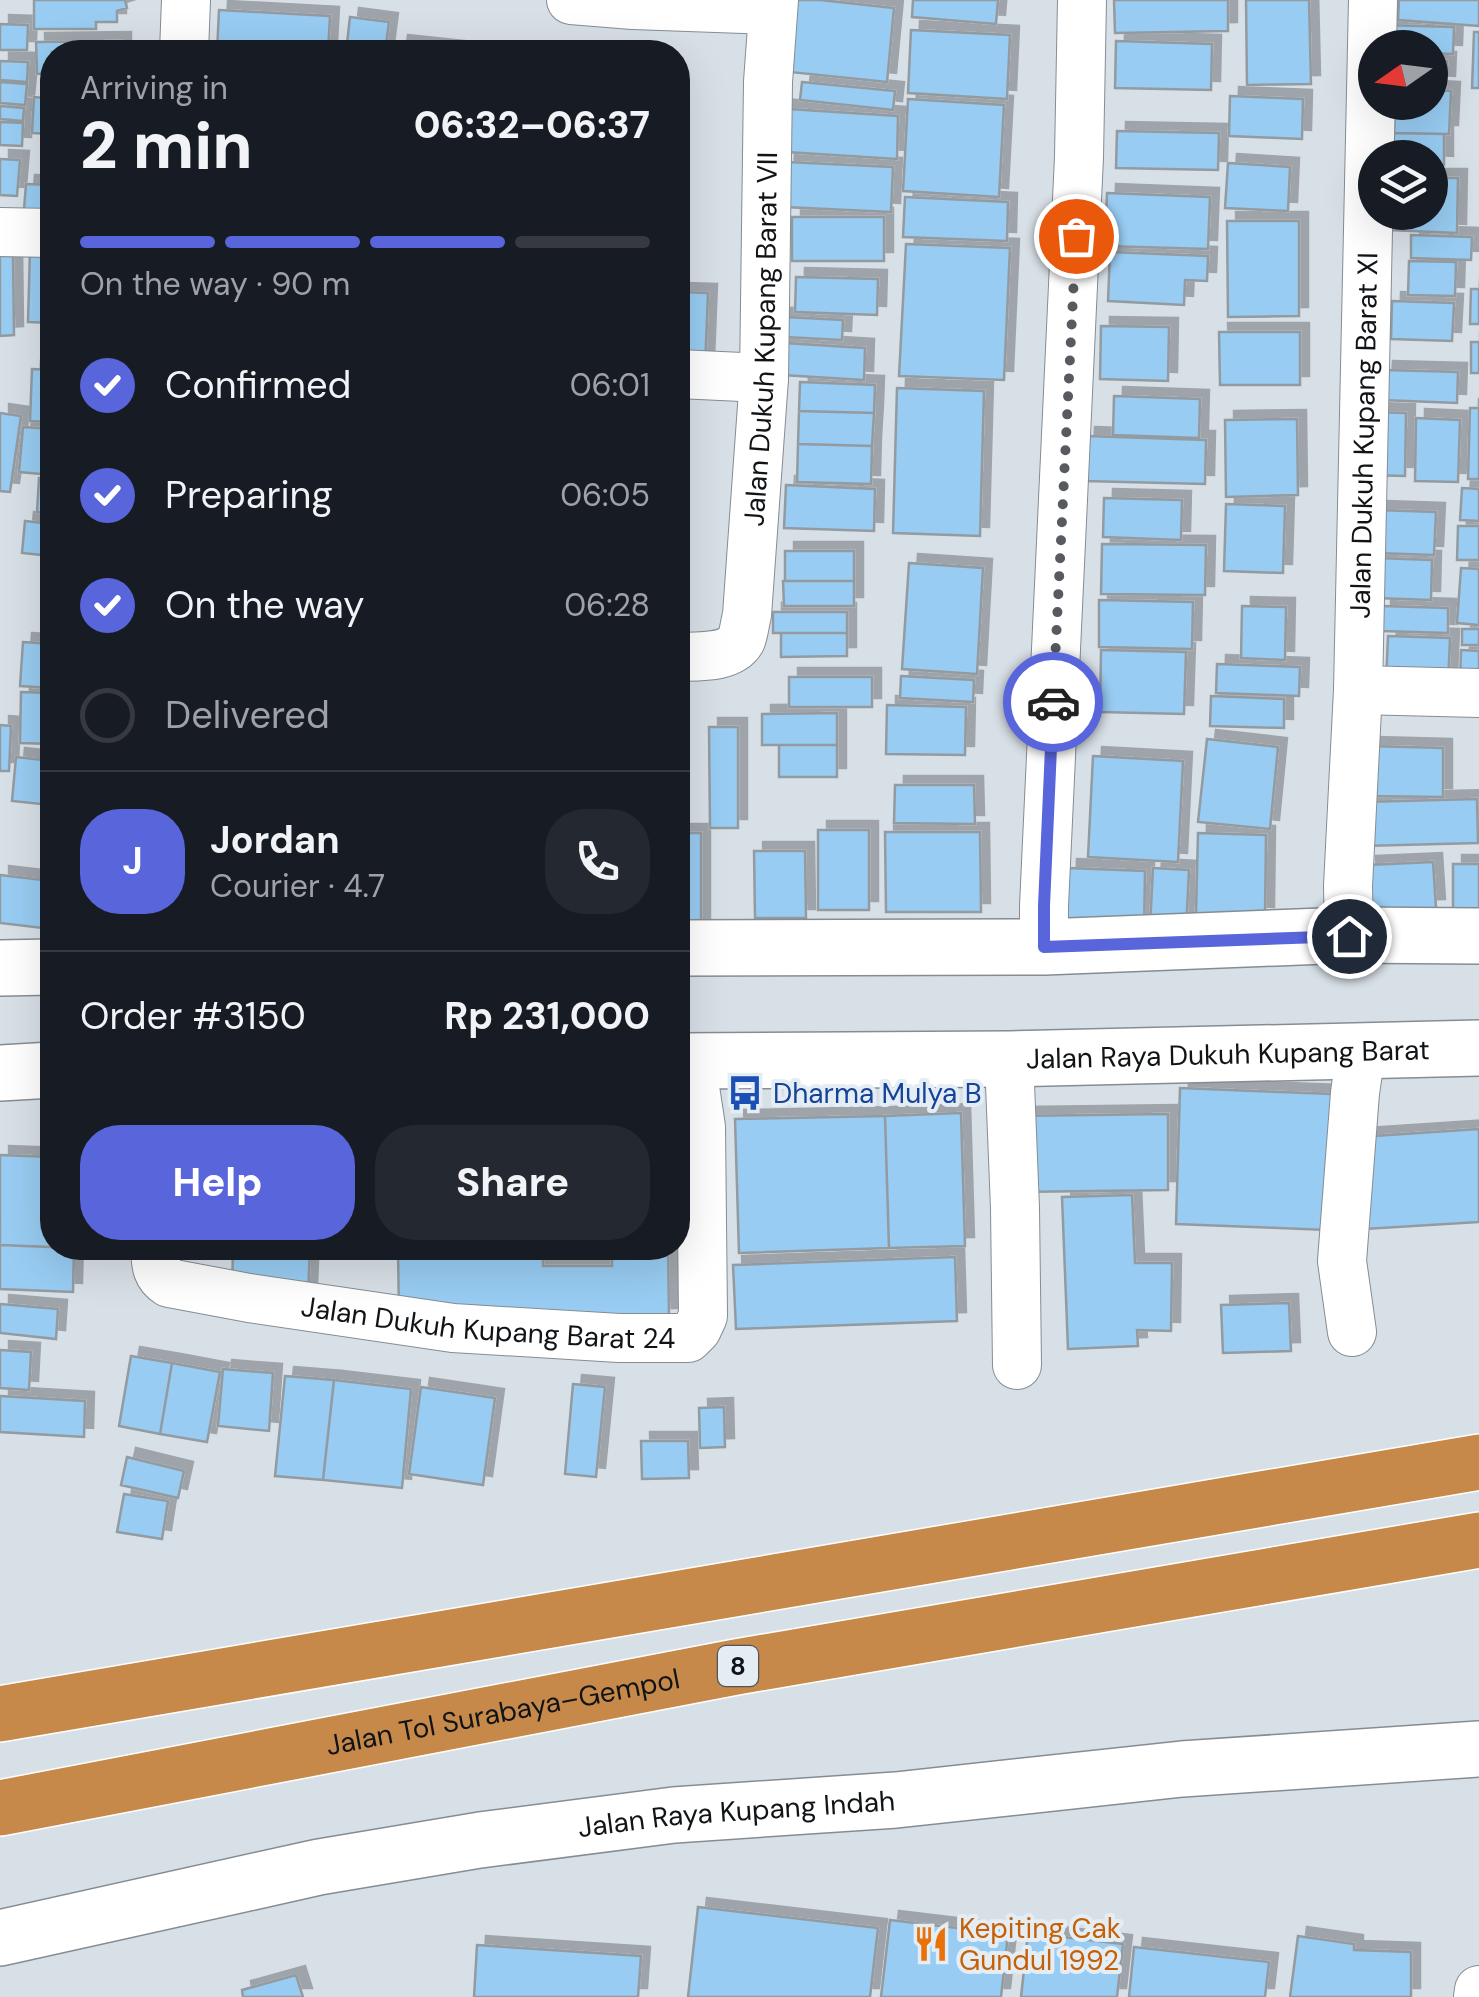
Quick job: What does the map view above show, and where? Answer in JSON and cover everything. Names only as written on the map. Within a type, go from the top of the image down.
[{"type":"highway","points":[[0,1714],[1479,1462]]},
{"type":"highway","name":"Jalan Tol Surabaya–Gempol","points":[[0,1808],[736,1666],[1479,1540]]},
{"type":"street","points":[[184,40],[186,0]]},
{"type":"street","points":[[571,0],[633,5],[773,5]]},
{"type":"street","points":[[1044,947],[1079,157],[1082,0]]},
{"type":"street","name":"Jalan Dukuh Kupang Barat XI","points":[[1349,936],[1373,0]]},
{"type":"street","name":"Jalan Dukuh Kupang Barat VII","points":[[693,656],[730,650],[740,640],[747,615],[764,378],[768,82],[773,5]]},
{"type":"street","points":[[0,232],[40,233]]},
{"type":"street","points":[[690,375],[764,378]]},
{"type":"street","points":[[1358,690],[1479,693]]},
{"type":"street","points":[[690,948],[1044,947],[1349,936],[1479,936]]},
{"type":"street","points":[[0,968],[40,966]]},
{"type":"street","name":"Jalan Raya Dukuh Kupang Barat","points":[[690,1061],[1479,1048]]},
{"type":"street","points":[[1352,1332],[1342,1260],[1361,1051]]},
{"type":"street","points":[[1009,1058],[1017,1365]]},
{"type":"street","points":[[0,1073],[40,1071]]},
{"type":"street","name":"Jalan Dukuh Kupang Barat 24","points":[[155,1260],[159,1276],[169,1283],[452,1328],[688,1338],[703,1316],[702,1127],[690,1083]]},
{"type":"street","name":"Jalan Raya Kupang Indah","points":[[0,1938],[319,1868],[480,1840],[655,1817],[896,1800],[1182,1769],[1479,1748]]},
{"type":"building","points":[[34,0],[125,0],[127,8],[117,11],[117,22],[96,22],[96,29],[34,29]]},
{"type":"building","points":[[787,0],[894,8],[887,82],[780,71]]},
{"type":"building","points":[[913,0],[998,0],[996,24],[912,17]]},
{"type":"building","points":[[1114,0],[1228,0],[1228,31],[1115,33]]},
{"type":"building","points":[[1246,0],[1309,0],[1311,84],[1247,85]]},
{"type":"building","points":[[1399,0],[1479,0],[1479,26],[1398,20]]},
{"type":"building","points":[[219,10],[330,16],[329,40],[218,40]]},
{"type":"building","points":[[350,17],[389,22],[387,40],[347,40]]},
{"type":"building","points":[[0,24],[28,25],[27,50],[0,50]]},
{"type":"building","points":[[1380,25],[1454,27],[1453,54],[1448,54],[1448,30],[1380,30]]},
{"type":"building","points":[[911,30],[1010,35],[1007,99],[908,93]]},
{"type":"building","points":[[1474,32],[1479,32],[1479,88],[1472,88]]},
{"type":"building","points":[[1116,41],[1212,44],[1211,90],[1115,88]]},
{"type":"building","points":[[36,42],[40,42],[40,74],[37,74]]},
{"type":"building","points":[[0,61],[28,62],[27,82],[0,80]]},
{"type":"building","points":[[0,82],[27,84],[25,105],[0,103]]},
{"type":"building","points":[[802,82],[895,91],[893,110],[800,100]]},
{"type":"building","points":[[1451,91],[1449,134],[1394,133],[1394,120],[1448,120]]},
{"type":"building","points":[[1230,96],[1303,99],[1302,139],[1229,136]]},
{"type":"building","points":[[34,97],[40,98],[40,133],[32,133]]},
{"type":"building","points":[[908,99],[1004,105],[999,197],[903,191]]},
{"type":"building","points":[[0,106],[24,108],[23,121],[0,119]]},
{"type":"building","points":[[773,108],[898,116],[897,159],[771,151]]},
{"type":"building","points":[[0,122],[23,123],[22,146],[0,145]]},
{"type":"building","points":[[1117,131],[1219,133],[1218,170],[1116,168]]},
{"type":"building","points":[[1394,133],[1444,134],[1444,140],[1394,140]]},
{"type":"building","points":[[0,159],[20,160],[17,196],[0,195]]},
{"type":"building","points":[[786,162],[893,167],[891,212],[784,207]]},
{"type":"building","points":[[1228,163],[1290,167],[1288,211],[1225,208]]},
{"type":"building","points":[[1448,178],[1458,178],[1457,233],[1389,230],[1448,230]]},
{"type":"building","points":[[26,184],[40,185],[40,223],[23,222]]},
{"type":"building","points":[[1107,193],[1210,197],[1208,249],[1105,246]]},
{"type":"building","points":[[905,197],[1008,202],[1007,241],[903,237]]},
{"type":"building","points":[[792,217],[884,217],[884,261],[792,261]]},
{"type":"building","points":[[1227,221],[1299,221],[1299,316],[1228,317]]},
{"type":"building","points":[[1411,235],[1472,237],[1471,260],[1411,258]]},
{"type":"building","points":[[906,244],[1010,248],[1004,380],[899,376]]},
{"type":"building","points":[[30,250],[40,250],[40,322],[28,322]]},
{"type":"building","points":[[1110,252],[1208,256],[1207,281],[1185,280],[1184,305],[1108,301]]},
{"type":"building","points":[[0,256],[13,256],[14,335],[0,336]]},
{"type":"building","points":[[1409,261],[1456,262],[1455,296],[1408,295]]},
{"type":"building","points":[[796,277],[878,279],[877,315],[795,312]]},
{"type":"building","points":[[1471,289],[1479,289],[1479,324],[1470,324]]},
{"type":"building","points":[[690,292],[708,293],[705,368],[690,367]]},
{"type":"building","points":[[1392,301],[1454,303],[1452,341],[1391,339]]},
{"type":"building","points":[[767,316],[843,320],[842,340],[766,336]]},
{"type":"building","points":[[1101,326],[1169,327],[1168,381],[1100,379]]},
{"type":"building","points":[[1219,332],[1300,332],[1300,385],[1220,385]]},
{"type":"building","points":[[768,342],[865,348],[864,380],[766,374]]},
{"type":"building","points":[[1471,342],[1479,342],[1479,373],[1471,373]]},
{"type":"building","points":[[32,369],[40,369],[40,421],[30,421]]},
{"type":"building","points":[[1384,370],[1458,372],[1457,403],[1382,400]]},
{"type":"building","points":[[800,382],[875,385],[874,413],[799,411]]},
{"type":"building","points":[[897,388],[984,391],[980,536],[893,533]]},
{"type":"building","points":[[1114,396],[1200,399],[1199,438],[1113,435]]},
{"type":"building","points":[[1470,408],[1479,408],[1479,479],[1468,479]]},
{"type":"building","points":[[799,411],[874,413],[872,446],[798,444]]},
{"type":"building","points":[[1367,412],[1406,413],[1405,476],[1366,475]]},
{"type":"building","points":[[0,413],[21,416],[10,492],[0,491]]},
{"type":"building","points":[[1416,418],[1460,420],[1458,482],[1415,481]]},
{"type":"building","points":[[1297,419],[1298,495],[1226,497],[1225,420]]},
{"type":"building","points":[[23,427],[40,428],[40,474],[19,472]]},
{"type":"building","points":[[1086,436],[1206,440],[1205,484],[1084,481]]},
{"type":"building","points":[[798,444],[872,446],[871,484],[797,482]]},
{"type":"building","points":[[39,478],[40,512],[37,512]]},
{"type":"building","points":[[786,485],[875,489],[874,531],[784,528]]},
{"type":"building","points":[[1462,488],[1479,489],[1479,521],[1460,520]]},
{"type":"building","points":[[1104,498],[1182,500],[1181,540],[1103,537]]},
{"type":"building","points":[[1226,504],[1285,506],[1283,573],[1224,571]]},
{"type":"building","points":[[1377,510],[1436,512],[1434,555],[1376,553]]},
{"type":"building","points":[[25,521],[40,523],[40,555],[22,553]]},
{"type":"building","points":[[1458,526],[1479,526],[1479,560],[1457,560]]},
{"type":"building","points":[[1102,544],[1206,545],[1205,595],[1101,594]]},
{"type":"building","points":[[785,551],[854,551],[854,581],[785,581]]},
{"type":"building","points":[[1377,558],[1432,560],[1431,600],[1376,598]]},
{"type":"building","points":[[909,563],[983,568],[977,674],[902,669]]},
{"type":"building","points":[[1461,568],[1479,569],[1479,625],[1457,623]]},
{"type":"building","points":[[783,581],[854,581],[854,606],[784,606]]},
{"type":"building","points":[[1099,600],[1193,602],[1192,649],[1099,647]]},
{"type":"building","points":[[1242,606],[1286,607],[1285,660],[1241,658]]},
{"type":"building","points":[[1382,606],[1448,608],[1448,633],[1382,631]]},
{"type":"building","points":[[773,612],[847,612],[847,633],[773,633]]},
{"type":"building","points":[[1462,629],[1479,629],[1479,645],[1462,645]]},
{"type":"building","points":[[781,633],[847,633],[847,656],[781,657]]},
{"type":"building","points":[[1388,636],[1450,638],[1448,685],[1386,683]]},
{"type":"building","points":[[23,642],[40,643],[40,687],[20,686]]},
{"type":"building","points":[[1101,650],[1186,652],[1184,714],[1100,712]]},
{"type":"building","points":[[1461,650],[1479,651],[1479,685],[1460,684]]},
{"type":"building","points":[[1217,664],[1300,667],[1299,696],[1216,693]]},
{"type":"building","points":[[901,676],[974,680],[973,702],[900,698]]},
{"type":"building","points":[[789,677],[872,677],[872,707],[789,707]]},
{"type":"building","points":[[21,692],[40,693],[40,744],[20,743]]},
{"type":"building","points":[[1211,696],[1284,699],[1284,728],[1210,726]]},
{"type":"building","points":[[887,705],[966,707],[965,755],[886,754]]},
{"type":"building","points":[[837,713],[837,745],[762,745],[762,714]]},
{"type":"building","points":[[0,725],[11,726],[9,771],[0,771]]},
{"type":"building","points":[[709,727],[738,727],[738,828],[710,828]]},
{"type":"building","points":[[1207,739],[1278,747],[1270,829],[1198,822]]},
{"type":"building","points":[[779,745],[837,745],[837,777],[779,777]]},
{"type":"building","points":[[1368,746],[1443,748],[1443,797],[1367,796]]},
{"type":"building","points":[[1093,756],[1183,761],[1178,862],[1088,857]]},
{"type":"building","points":[[16,757],[40,760],[40,804],[12,801]]},
{"type":"building","points":[[895,785],[974,785],[975,824],[894,823]]},
{"type":"building","points":[[1477,799],[1478,843],[1363,846],[1363,802]]},
{"type":"building","points":[[818,830],[869,830],[869,910],[818,910]]},
{"type":"building","points":[[885,832],[980,832],[981,912],[886,912]]},
{"type":"building","points":[[690,833],[701,833],[701,945],[690,945]]},
{"type":"building","points":[[1198,833],[1266,835],[1265,916],[1196,914]]},
{"type":"building","points":[[754,851],[805,851],[806,918],[755,918]]},
{"type":"building","points":[[1433,862],[1436,908],[1369,910],[1367,865]]},
{"type":"building","points":[[1453,864],[1479,864],[1479,917],[1453,917]]},
{"type":"building","points":[[1068,868],[1145,871],[1144,931],[1066,928]]},
{"type":"building","points":[[1153,868],[1189,870],[1186,929],[1150,927]]},
{"type":"building","points":[[0,875],[40,880],[40,928],[0,923]]},
{"type":"building","points":[[1180,1088],[1332,1094],[1327,1230],[1176,1224]]},
{"type":"building","points":[[961,1113],[965,1246],[889,1248],[885,1116]]},
{"type":"building","points":[[1168,1114],[1168,1190],[1017,1192],[1016,1116]]},
{"type":"building","points":[[885,1116],[889,1248],[739,1253],[735,1119]]},
{"type":"building","points":[[1479,1129],[1479,1222],[1365,1229],[1359,1137]]},
{"type":"building","points":[[0,1155],[40,1157],[40,1247],[0,1245]]},
{"type":"building","points":[[1132,1195],[1135,1263],[1172,1263],[1171,1331],[1137,1330],[1138,1346],[1068,1349],[1062,1197]]},
{"type":"building","points":[[0,1245],[40,1247],[40,1260],[74,1260],[73,1292],[0,1289]]},
{"type":"building","points":[[955,1257],[957,1321],[736,1329],[733,1265]]},
{"type":"building","points":[[233,1260],[309,1260],[308,1294],[232,1292]]},
{"type":"building","points":[[398,1260],[543,1260],[543,1266],[612,1266],[612,1260],[668,1260],[669,1317],[399,1319]]},
{"type":"building","points":[[1289,1303],[1291,1351],[1223,1353],[1221,1305]]},
{"type":"building","points":[[0,1304],[58,1309],[56,1339],[0,1333]]},
{"type":"building","points":[[0,1350],[31,1352],[29,1390],[0,1388]]},
{"type":"building","points":[[131,1356],[172,1363],[160,1434],[119,1426]]},
{"type":"building","points":[[172,1363],[220,1372],[207,1442],[160,1434]]},
{"type":"building","points":[[223,1369],[273,1373],[269,1431],[218,1426]]},
{"type":"building","points":[[285,1376],[334,1380],[323,1480],[275,1476]]},
{"type":"building","points":[[334,1380],[411,1389],[402,1488],[323,1480]]},
{"type":"building","points":[[573,1384],[605,1387],[596,1477],[565,1474]]},
{"type":"building","points":[[421,1387],[495,1398],[483,1485],[409,1474]]},
{"type":"building","points":[[0,1396],[85,1401],[84,1437],[0,1432]]},
{"type":"building","points":[[724,1407],[725,1447],[700,1448],[699,1408]]},
{"type":"building","points":[[641,1441],[688,1441],[689,1478],[642,1479]]},
{"type":"building","points":[[127,1457],[184,1471],[178,1498],[121,1485]]},
{"type":"building","points":[[124,1494],[168,1501],[162,1539],[117,1532]]},
{"type":"building","points":[[698,1907],[878,1928],[870,1997],[688,1997]]},
{"type":"building","points":[[890,1920],[1008,1934],[1001,1997],[881,1997]]},
{"type":"building","points":[[1028,1933],[1123,1944],[1117,1997],[1021,1997]]},
{"type":"building","points":[[1298,1936],[1354,1944],[1354,1950],[1411,1952],[1411,1997],[1290,1997]]},
{"type":"building","points":[[477,1945],[641,1956],[638,1997],[474,1997]]},
{"type":"building","points":[[1134,1947],[1269,1962],[1265,1997],[1129,1997]]},
{"type":"building","points":[[296,1975],[303,1997],[243,1997],[242,1990]]},
{"type":"way so far","points":[[1053,702],[1076,236]]},
{"type":"place","name":"Dharma Mulya B","points":[[745,1093]]},
{"type":"place","name":"Kepiting Cak Gundul 1992","points":[[931,1944]]},
{"type":"route","points":[[1053,702],[1044,947],[1349,936]]}]
